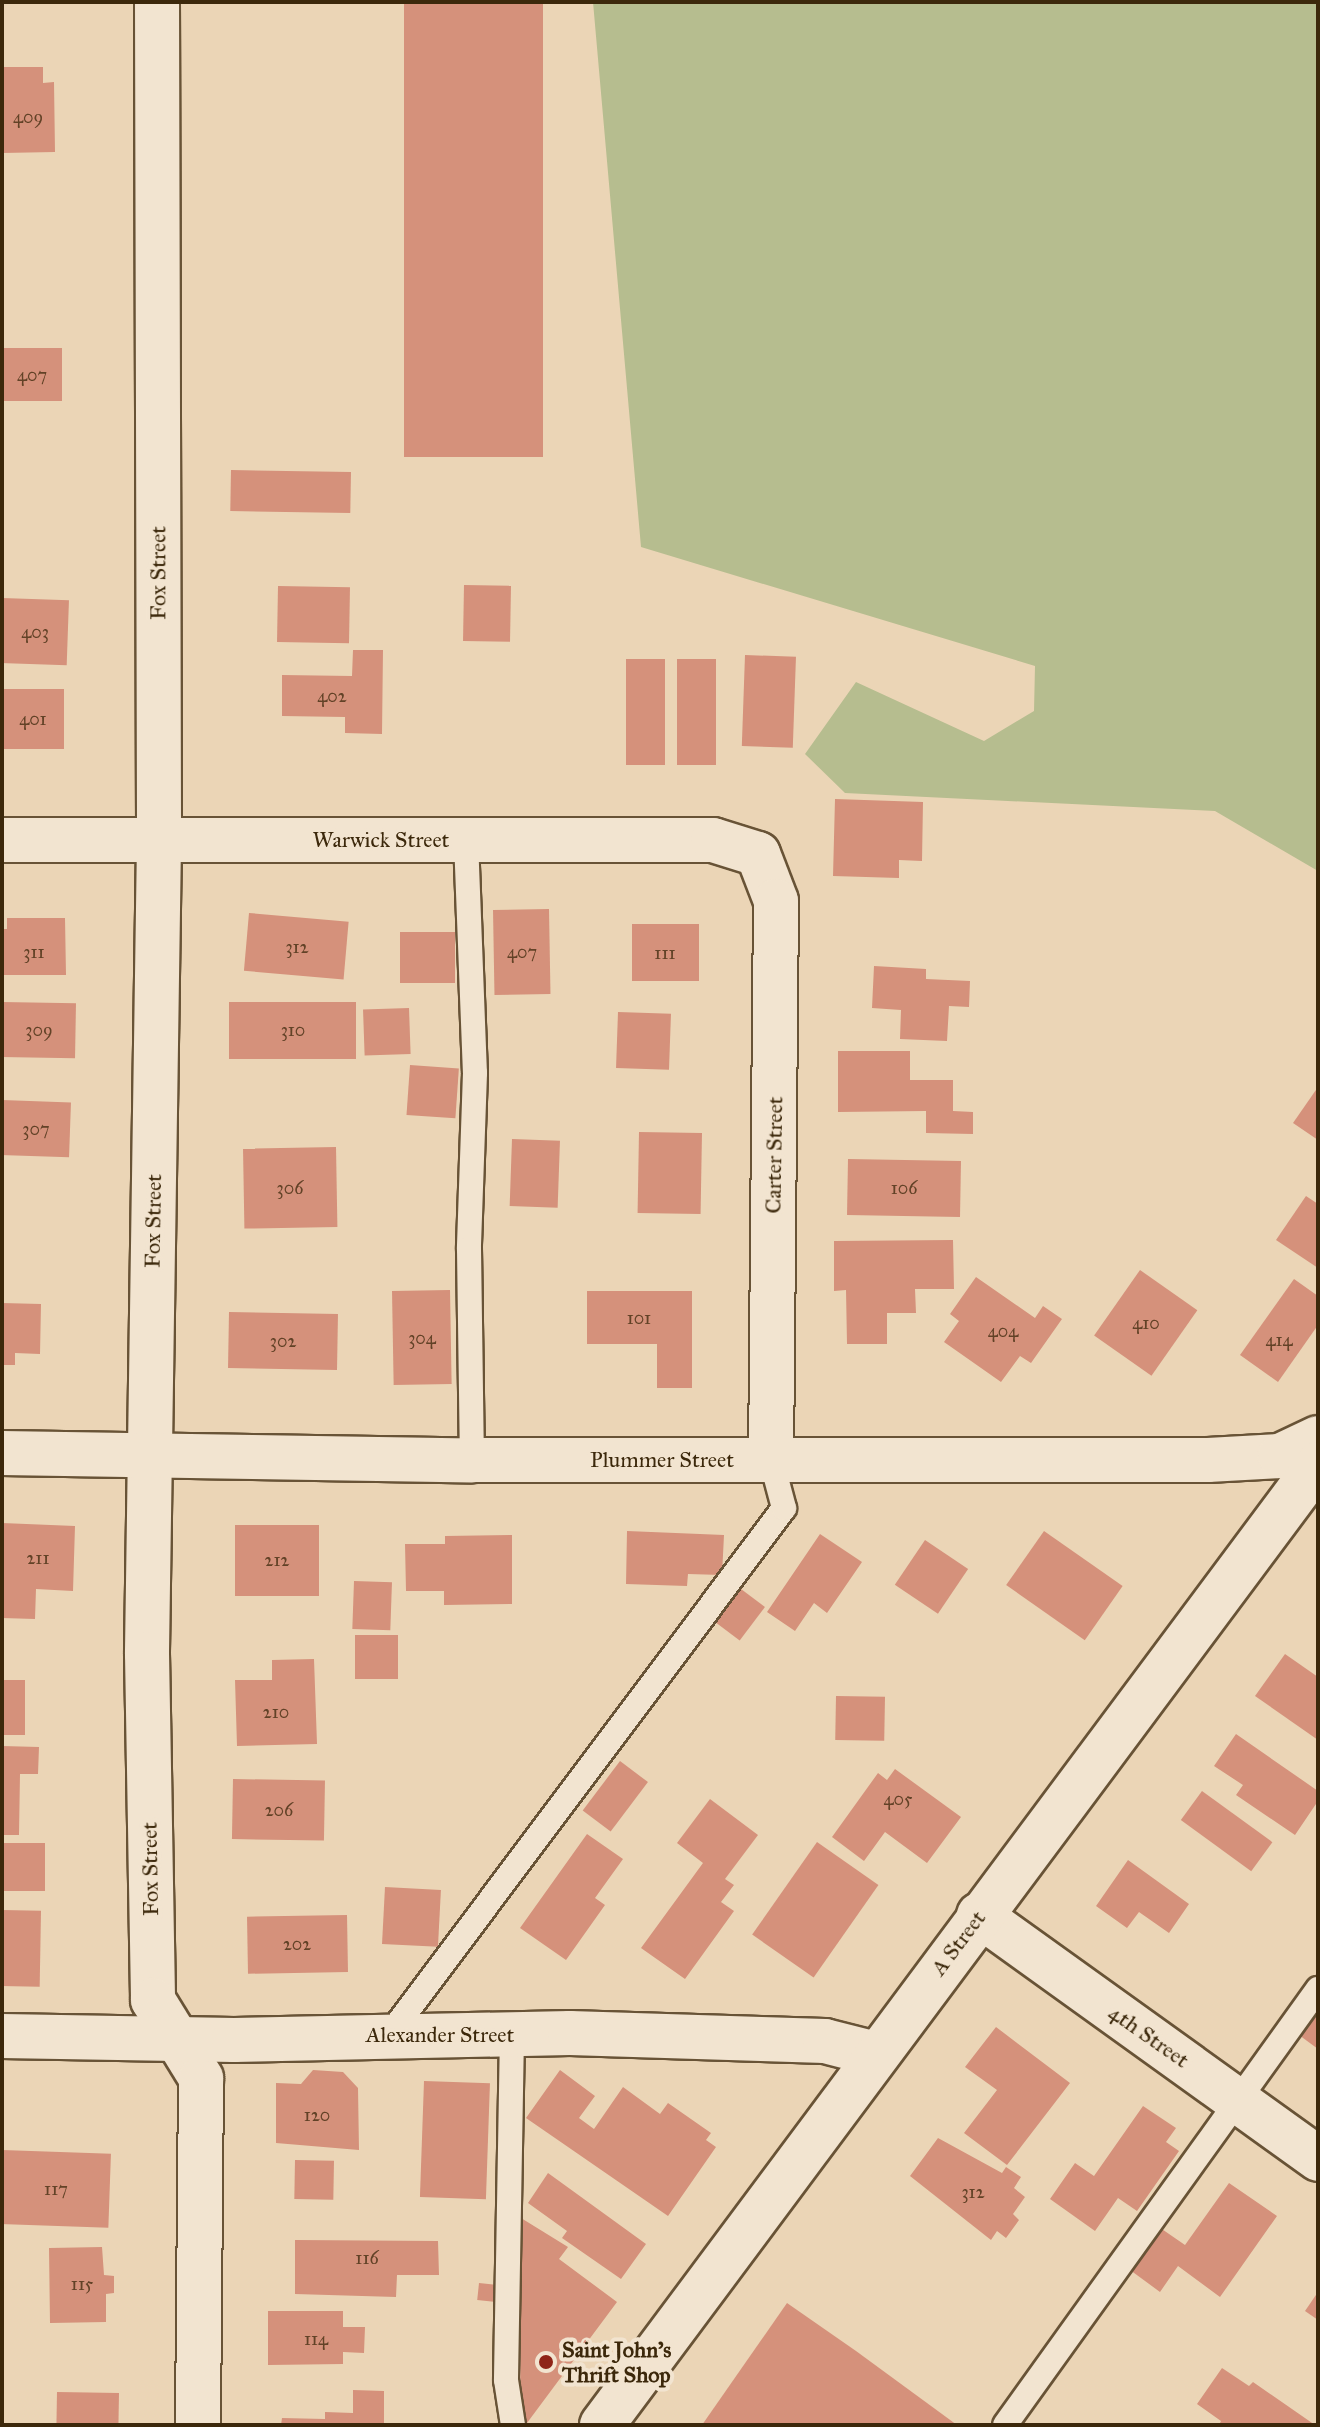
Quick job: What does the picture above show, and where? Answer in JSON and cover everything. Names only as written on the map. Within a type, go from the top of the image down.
[{"type":"street","name":"Fox Street","points":[[157,2],[159,842],[149,1455],[153,2000],[201,2078],[198,2425]]},
{"type":"street","name":"Warwick Street","points":[[2,840],[713,840],[758,854]]},
{"type":"street","name":"Carter Street","points":[[758,854],[776,901],[771,1459]]},
{"type":"street","name":"Plummer Street","points":[[2,1453],[472,1460],[1208,1460],[1280,1456],[1318,1438]]},
{"type":"street","name":"A Street","points":[[602,2425],[1318,1464]]},
{"type":"street","name":"4th Street","points":[[979,1915],[1318,2159]]},
{"type":"street","name":"Alexander Street","points":[[2,2036],[179,2038],[512,2034],[825,2041],[876,2054]]},
{"type":"lane","points":[[466,840],[475,1073],[469,1249],[472,1460]]},
{"type":"lane","points":[[390,2034],[784,1508],[771,1459]]},
{"type":"lane","points":[[1005,2425],[1318,1989]]},
{"type":"lane","points":[[512,2034],[506,2380],[513,2425]]},
{"type":"green space","points":[[593,2],[1318,2],[1318,871],[1215,811],[845,793],[805,754],[856,682],[984,741],[1034,711],[1035,666],[641,547]]},
{"type":"building","points":[[404,2],[543,2],[543,457],[404,457]]},
{"type":"building","points":[[2,67],[43,67],[43,83],[54,82],[55,152],[2,153]]},
{"type":"building","points":[[2,348],[62,348],[62,401],[2,401]]},
{"type":"building","points":[[231,470],[351,472],[350,513],[230,511]]},
{"type":"building","points":[[464,585],[511,586],[510,642],[463,641]]},
{"type":"building","points":[[278,586],[350,587],[349,643],[277,642]]},
{"type":"building","points":[[2,598],[69,600],[67,665],[2,663]]},
{"type":"building","points":[[353,650],[383,650],[382,734],[345,733],[345,717],[282,716],[282,675],[352,676]]},
{"type":"building","points":[[745,655],[796,657],[793,748],[742,746]]},
{"type":"building","points":[[626,659],[665,659],[665,765],[626,765]]},
{"type":"building","points":[[677,659],[716,659],[716,765],[677,765]]},
{"type":"building","points":[[2,689],[64,689],[64,749],[2,749]]},
{"type":"building","points":[[835,799],[923,802],[922,861],[899,860],[899,878],[833,876]]},
{"type":"building","points":[[549,909],[550,994],[494,995],[493,910]]},
{"type":"building","points":[[249,913],[349,922],[344,979],[244,971]]},
{"type":"building","points":[[7,918],[65,918],[66,975],[2,975],[2,929],[7,929]]},
{"type":"building","points":[[632,924],[699,924],[699,981],[632,981]]},
{"type":"building","points":[[400,932],[455,932],[455,983],[400,983]]},
{"type":"building","points":[[874,966],[926,969],[926,979],[970,981],[969,1007],[949,1006],[947,1041],[900,1039],[901,1010],[872,1008]]},
{"type":"building","points":[[2,1002],[76,1003],[75,1058],[2,1057]]},
{"type":"building","points":[[229,1002],[356,1002],[356,1059],[229,1059]]},
{"type":"building","points":[[409,1008],[411,1054],[365,1056],[363,1010]]},
{"type":"building","points":[[618,1012],[671,1014],[669,1070],[616,1068]]},
{"type":"building","points":[[838,1051],[910,1051],[910,1080],[953,1080],[953,1111],[973,1112],[973,1134],[926,1133],[926,1111],[838,1112]]},
{"type":"building","points":[[410,1065],[459,1068],[455,1118],[407,1115]]},
{"type":"building","points":[[1318,1087],[1318,1140],[1293,1123]]},
{"type":"building","points":[[2,1100],[71,1102],[69,1157],[2,1155]]},
{"type":"building","points":[[639,1132],[702,1133],[701,1214],[638,1213]]},
{"type":"building","points":[[512,1139],[560,1141],[558,1208],[510,1206]]},
{"type":"building","points":[[336,1147],[337,1227],[244,1229],[243,1149]]},
{"type":"building","points":[[848,1159],[961,1161],[960,1217],[847,1215]]},
{"type":"building","points":[[1306,1196],[1318,1204],[1318,1268],[1276,1240]]},
{"type":"building","points":[[953,1240],[954,1289],[915,1289],[916,1313],[887,1313],[887,1344],[847,1344],[846,1290],[834,1291],[834,1241]]},
{"type":"building","points":[[1140,1270],[1197,1310],[1151,1376],[1094,1336]]},
{"type":"building","points":[[976,1277],[1035,1318],[1043,1306],[1062,1319],[1031,1363],[1020,1356],[1001,1382],[944,1342],[959,1321],[950,1314]]},
{"type":"building","points":[[1294,1279],[1318,1296],[1318,1325],[1278,1382],[1240,1355]]},
{"type":"building","points":[[450,1290],[452,1384],[394,1385],[392,1291]]},
{"type":"building","points":[[587,1291],[692,1291],[692,1388],[657,1388],[657,1344],[587,1344]]},
{"type":"building","points":[[2,1303],[41,1304],[40,1354],[15,1353],[15,1365],[2,1365]]},
{"type":"building","points":[[229,1312],[338,1314],[337,1370],[228,1368]]},
{"type":"building","points":[[2,1523],[75,1526],[73,1591],[36,1589],[35,1619],[2,1618]]},
{"type":"building","points":[[235,1525],[319,1525],[319,1596],[235,1596]]},
{"type":"building","points":[[627,1531],[724,1535],[722,1575],[688,1574],[687,1586],[626,1584]]},
{"type":"building","points":[[1044,1531],[1123,1586],[1085,1640],[1006,1585]]},
{"type":"building","points":[[820,1534],[862,1562],[827,1613],[814,1603],[795,1631],[767,1612]]},
{"type":"building","points":[[512,1535],[512,1604],[444,1605],[444,1591],[406,1591],[405,1544],[445,1544],[445,1536]]},
{"type":"building","points":[[925,1540],[968,1569],[938,1614],[895,1585]]},
{"type":"building","points":[[354,1581],[392,1582],[390,1630],[352,1629]]},
{"type":"building","points":[[741,1589],[765,1607],[740,1641],[716,1623]]},
{"type":"building","points":[[355,1635],[398,1635],[398,1679],[355,1679]]},
{"type":"building","points":[[1285,1654],[1318,1677],[1318,1740],[1255,1696]]},
{"type":"building","points":[[314,1659],[317,1744],[237,1746],[235,1680],[272,1680],[272,1660]]},
{"type":"building","points":[[2,1680],[25,1680],[25,1735],[2,1735]]},
{"type":"building","points":[[836,1696],[885,1697],[884,1741],[835,1740]]},
{"type":"building","points":[[1236,1734],[1318,1791],[1318,1801],[1295,1835],[1236,1795],[1243,1785],[1214,1766]]},
{"type":"building","points":[[2,1746],[39,1747],[38,1774],[20,1774],[19,1835],[2,1835]]},
{"type":"building","points":[[620,1761],[648,1782],[611,1832],[583,1811]]},
{"type":"building","points":[[895,1769],[961,1817],[927,1863],[885,1832],[864,1861],[832,1837],[878,1773],[887,1780]]},
{"type":"building","points":[[233,1779],[325,1781],[324,1841],[232,1839]]},
{"type":"building","points":[[1202,1791],[1272,1842],[1251,1871],[1181,1820]]},
{"type":"building","points":[[710,1799],[758,1835],[725,1879],[734,1885],[721,1902],[734,1911],[685,1979],[641,1948],[703,1863],[677,1843]]},
{"type":"building","points":[[587,1834],[623,1859],[595,1898],[605,1905],[566,1960],[520,1928]]},
{"type":"building","points":[[817,1842],[878,1885],[814,1978],[752,1935]]},
{"type":"building","points":[[2,1843],[45,1843],[45,1891],[2,1891]]},
{"type":"building","points":[[1128,1860],[1189,1904],[1169,1933],[1139,1912],[1127,1928],[1096,1906]]},
{"type":"building","points":[[385,1887],[441,1890],[438,1947],[382,1944]]},
{"type":"building","points":[[2,1910],[41,1911],[40,1987],[2,1986]]},
{"type":"building","points":[[347,1915],[348,1972],[248,1974],[247,1917]]},
{"type":"building","points":[[1318,2010],[1318,2049],[1299,2035]]},
{"type":"building","points":[[996,2027],[1070,2083],[1007,2165],[964,2133],[997,2090],[965,2067]]},
{"type":"building","points":[[313,2070],[343,2072],[358,2088],[359,2150],[276,2143],[276,2083],[301,2084]]},
{"type":"building","points":[[560,2070],[595,2096],[579,2118],[594,2129],[623,2087],[660,2114],[668,2103],[711,2133],[706,2140],[716,2147],[668,2216],[526,2118]]},
{"type":"building","points":[[424,2081],[490,2083],[486,2199],[420,2197]]},
{"type":"building","points":[[1143,2106],[1176,2128],[1166,2142],[1179,2151],[1137,2211],[1118,2198],[1095,2231],[1050,2199],[1075,2163],[1094,2176]]},
{"type":"building","points":[[938,2138],[1002,2173],[1006,2167],[1021,2177],[1014,2188],[1025,2197],[1013,2214],[1019,2220],[1006,2238],[997,2231],[991,2240],[910,2176]]},
{"type":"building","points":[[2,2150],[111,2154],[108,2228],[2,2224]]},
{"type":"building","points":[[295,2160],[334,2161],[333,2200],[294,2199]]},
{"type":"building","points":[[548,2173],[646,2244],[621,2279],[562,2238],[567,2231],[528,2203]]},
{"type":"building","points":[[1229,2183],[1277,2216],[1220,2297],[1178,2266],[1160,2292],[1126,2267],[1156,2225],[1185,2245]]},
{"type":"building","name":"Saint John's Thrift Shop","points":[[521,2218],[568,2247],[559,2259],[617,2302],[527,2423],[520,2422]]},
{"type":"building","points":[[295,2240],[438,2241],[439,2275],[397,2275],[396,2297],[295,2294]]},
{"type":"building","points":[[102,2247],[104,2275],[114,2276],[114,2293],[106,2294],[106,2322],[50,2323],[49,2248]]},
{"type":"building","points":[[479,2283],[498,2285],[496,2302],[477,2300]]},
{"type":"building","points":[[1318,2292],[1318,2320],[1305,2311]]},
{"type":"building","points":[[787,2303],[856,2351],[957,2425],[702,2425]]},
{"type":"building","points":[[268,2311],[343,2311],[343,2327],[365,2327],[364,2353],[343,2352],[343,2364],[268,2365]]},
{"type":"building","points":[[1222,2368],[1249,2386],[1253,2382],[1315,2425],[1219,2425],[1221,2421],[1197,2404]]},
{"type":"building","points":[[353,2390],[384,2391],[384,2425],[281,2425],[282,2418],[325,2419],[325,2412],[353,2413]]},
{"type":"building","points":[[57,2392],[119,2393],[118,2425],[56,2425]]},
{"type":"place","name":"Saint John's Thrift Shop","points":[[546,2362]]}]
